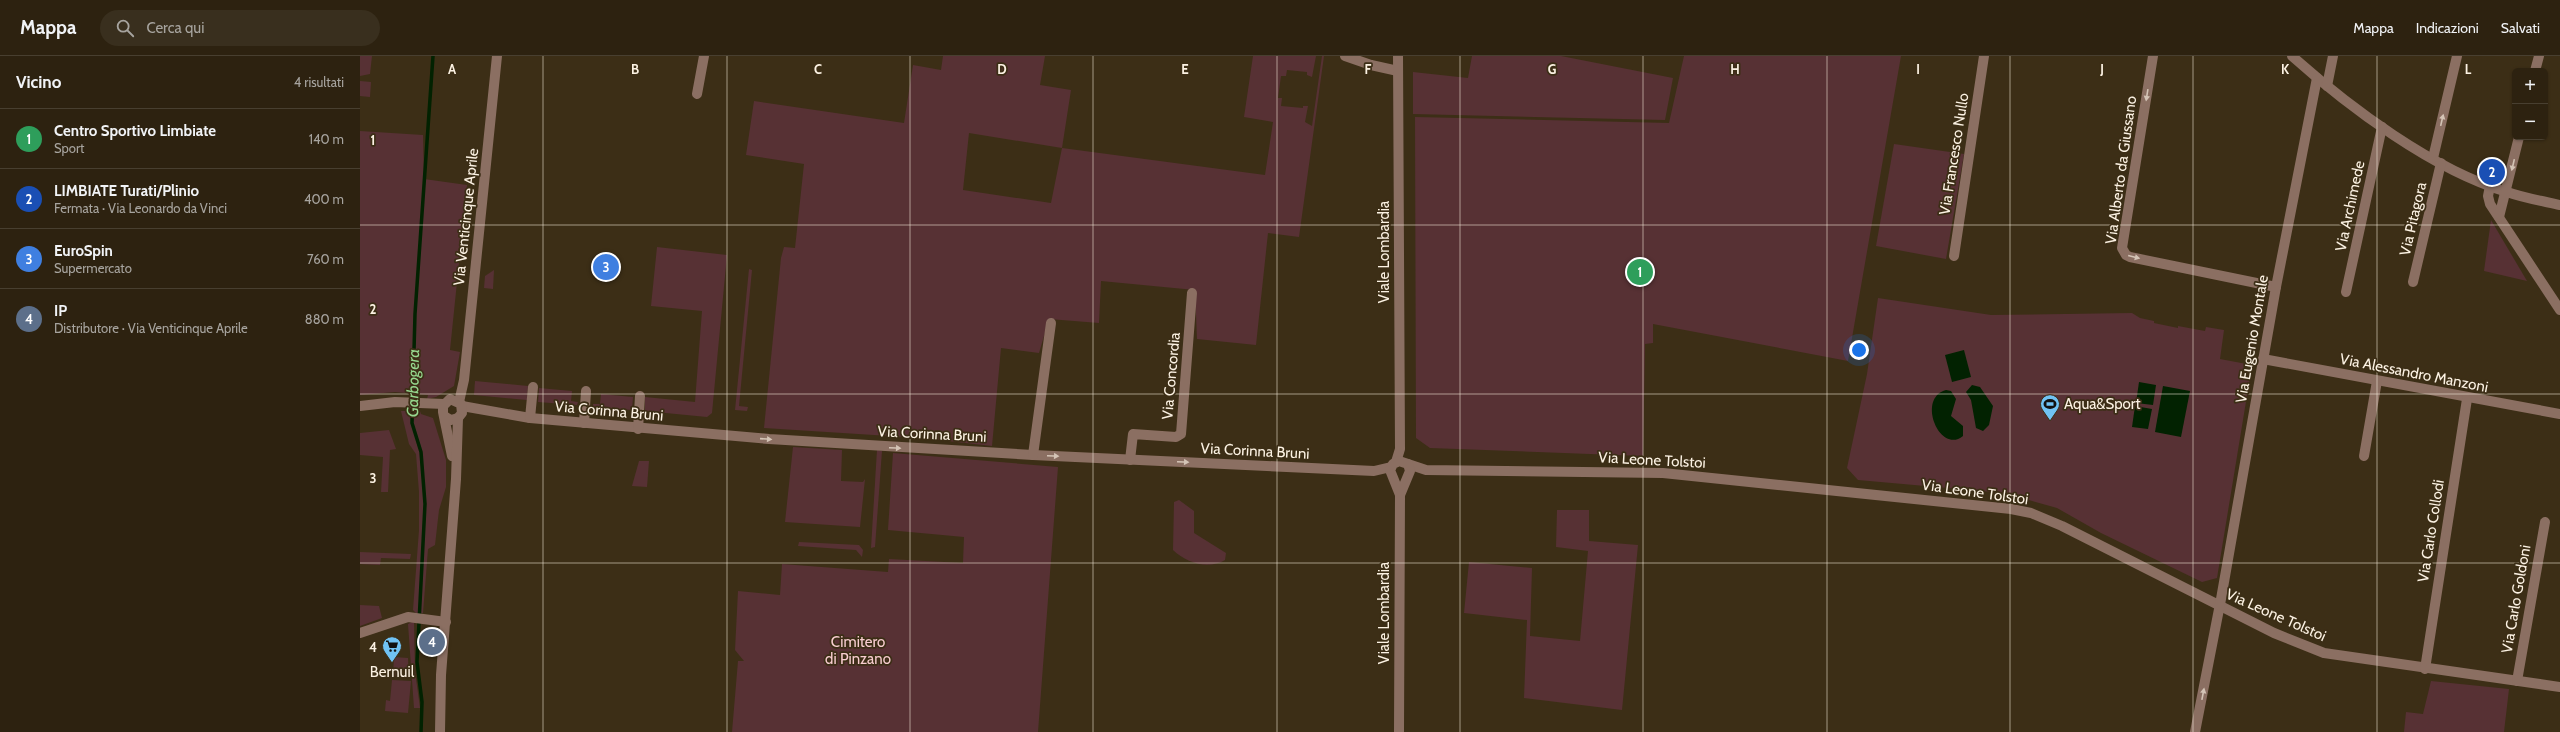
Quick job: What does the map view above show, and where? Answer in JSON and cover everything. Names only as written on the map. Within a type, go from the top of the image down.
[{"type":"street","name":"Via Venticinque Aprile","points":[[453,409],[464,380],[497,56]]},
{"type":"street","points":[[697,94],[704,56]]},
{"type":"street","points":[[1345,56],[1371,65],[1398,71]]},
{"type":"street","name":"Viale Lombardia","points":[[1398,56],[1400,464],[1394,478],[1400,495],[1399,732]]},
{"type":"street","name":"Via Francesco Nullo","points":[[1954,256],[1984,56]]},
{"type":"street","name":"Via Alberto da Giussano","points":[[2153,56],[2122,248],[2123,252],[2130,256],[2276,287]]},
{"type":"street","points":[[2292,56],[2327,86],[2382,126],[2437,160],[2490,186],[2506,192],[2560,205]]},
{"type":"street","points":[[2327,86],[2333,56]]},
{"type":"street","name":"Via Pitagora","points":[[2413,282],[2457,56]]},
{"type":"street","points":[[2536,68],[2539,56]]},
{"type":"street","name":"Via Eugenio Montale","points":[[2195,732],[2276,287],[2317,78]]},
{"type":"street","name":"Via Archimede","points":[[2346,292],[2382,126]]},
{"type":"street","points":[[2499,217],[2518,140]]},
{"type":"street","points":[[2490,186],[2488,198],[2560,310]]},
{"type":"street","name":"Via Concordia","points":[[1130,460],[1133,434],[1176,437],[1181,434],[1192,293]]},
{"type":"street","points":[[1034,455],[1050,323]]},
{"type":"street","name":"Via Alessandro Manzoni","points":[[2263,359],[2467,398],[2560,414]]},
{"type":"street","points":[[2364,456],[2377,381]]},
{"type":"street","points":[[530,418],[534,387]]},
{"type":"street","points":[[584,423],[586,391]]},
{"type":"street","points":[[638,428],[640,396]]},
{"type":"street","name":"Via Carlo Collodi","points":[[2425,669],[2467,398]]},
{"type":"street","points":[[360,406],[398,402],[453,409],[456,479],[446,622],[441,730]]},
{"type":"street","name":"Via Corinna Bruni","points":[[453,409],[489,411],[530,418],[727,436],[1034,455],[1374,471],[1394,478]]},
{"type":"street","points":[[1400,464],[1410,471],[1408,477]]},
{"type":"street","name":"Via Corinna Bruni","points":[[1374,471],[1400,464]]},
{"type":"street","name":"Via Leone Tolstoi","points":[[1400,464],[1426,470],[1663,473],[2011,509],[2031,514],[2062,526],[2274,633],[2324,653],[2425,669],[2560,687]]},
{"type":"street","name":"Via Leone Tolstoi","points":[[1394,478],[1402,481],[1426,470]]},
{"type":"street","name":"Viale Lombardia","points":[[1400,495],[1408,477]]},
{"type":"street","name":"Via Carlo Goldoni","points":[[2517,681],[2545,522]]},
{"type":"street","points":[[360,633],[408,617],[446,622]]},
{"type":"green space","points":[[360,56],[372,56],[370,74],[360,76]]},
{"type":"green space","points":[[943,56],[1045,56],[1040,85],[1071,90],[1062,148],[1265,175],[1273,122],[1244,117],[1253,56],[1316,56],[1312,77],[1307,75],[1307,72],[1287,70],[1286,76],[1281,76],[1278,98],[1282,98],[1281,106],[1303,108],[1303,106],[1308,106],[1305,122],[1312,126],[1322,56],[1324,56],[1299,237],[1268,233],[1256,345],[1197,339],[1195,290],[1101,281],[1099,323],[1049,319],[1039,353],[1001,348],[992,446],[921,438],[764,428],[781,258],[784,247],[795,248],[804,164],[746,155],[754,101],[904,123],[913,65],[941,70]],"holes":[[[969,133],[1062,148],[1051,203],[963,190]]]},
{"type":"green space","points":[[1472,56],[1561,56],[1673,78],[1665,120],[1413,114],[1413,72],[1468,78]]},
{"type":"green space","points":[[1684,56],[1901,56],[1848,361],[1653,324],[1653,343],[1645,344],[1643,456],[1430,448],[1416,438],[1415,117],[1669,123]]},
{"type":"green space","points":[[360,81],[371,82],[370,97],[360,96]]},
{"type":"green space","points":[[360,131],[423,135],[424,179],[467,185],[450,350],[460,352],[454,386],[436,397],[427,399],[428,395],[395,392],[360,395]]},
{"type":"green space","points":[[1894,144],[1964,154],[1946,259],[1876,246]]},
{"type":"green space","points":[[2491,220],[2527,281],[2484,271]]},
{"type":"green space","points":[[657,247],[727,255],[712,413],[707,417],[645,411],[645,397],[695,402],[702,311],[651,306]]},
{"type":"green space","points":[[749,269],[752,270],[739,406],[748,407],[747,411],[735,410]]},
{"type":"green space","points":[[494,270],[493,289],[484,288],[485,276]]},
{"type":"green space","name":"Aqua&Sport","points":[[1878,298],[1991,315],[2132,313],[2140,318],[2154,321],[2154,323],[2178,328],[2178,326],[2205,331],[2206,327],[2224,330],[2220,359],[2252,365],[2217,578],[2202,582],[2101,533],[2057,508],[2004,493],[1858,480],[1847,468],[1867,374]]},
{"type":"green space","points":[[475,381],[528,386],[527,400],[474,395]]},
{"type":"green space","points":[[539,388],[572,391],[571,401],[578,402],[577,405],[538,402]]},
{"type":"green space","points":[[601,394],[633,397],[632,410],[593,407],[593,404],[600,404]]},
{"type":"green space","points":[[401,411],[420,411],[421,414],[433,418],[446,460],[446,487],[439,510],[435,545],[428,549],[423,613],[416,613],[413,610],[419,530],[419,492],[416,454],[409,444]]},
{"type":"green space","points":[[389,430],[396,449],[390,450],[388,492],[381,492],[383,457],[360,455],[360,433]]},
{"type":"green space","points":[[793,447],[842,450],[841,481],[863,482],[865,479],[860,527],[785,522]]},
{"type":"green space","points":[[877,450],[882,451],[875,547],[871,548]]},
{"type":"green space","name":"Cimitero di Pinzano","points":[[893,453],[1058,467],[1038,732],[732,732],[738,661],[744,661],[735,650],[738,591],[780,595],[782,564],[888,572],[889,559],[963,563],[964,537],[888,530]]},
{"type":"green space","points":[[639,461],[649,461],[647,487],[632,486]]},
{"type":"green space","points":[[1179,500],[1194,511],[1194,533],[1226,553],[1225,560],[1212,564],[1198,564],[1191,562],[1173,550],[1174,502]]},
{"type":"green space","points":[[1557,510],[1589,510],[1589,541],[1638,545],[1622,710],[1524,698],[1527,620],[1464,613],[1469,562],[1532,568],[1530,636],[1580,641],[1588,551],[1556,547]]},
{"type":"green space","points":[[799,542],[859,545],[863,550],[862,557],[856,550],[798,546]]},
{"type":"green space","points":[[360,552],[411,554],[410,559],[381,558],[380,565],[360,564]]},
{"type":"green space","points":[[360,605],[379,606],[382,618],[360,626]]},
{"type":"green space","points":[[414,621],[415,671],[420,708],[414,708],[408,624]]},
{"type":"green space","points":[[394,657],[408,658],[409,677],[393,676]]},
{"type":"green space","points":[[392,680],[411,681],[408,713],[385,711],[386,700],[390,701]]},
{"type":"green space","points":[[2431,681],[2509,689],[2504,732],[2404,732],[2406,712],[2423,714]]},
{"type":"shaded area","points":[[1964,350],[1971,377],[1952,382],[1945,355]]},
{"type":"shaded area","points":[[2139,382],[2156,385],[2153,405],[2136,403]]},
{"type":"shaded area","points":[[1972,385],[1980,387],[1993,406],[1989,425],[1983,431],[1976,428],[1971,400],[1966,392]]},
{"type":"shaded area","points":[[2163,386],[2190,391],[2181,437],[2155,432]]},
{"type":"shaded area","points":[[1946,390],[1951,391],[1956,399],[1951,416],[1963,426],[1963,436],[1954,440],[1946,438],[1940,432],[1932,413],[1933,403],[1937,395]]},
{"type":"shaded area","points":[[2135,406],[2152,409],[2148,429],[2132,427]]},
{"type":"waterway","name":"Garbogera","points":[[421,732],[422,702],[417,662],[425,504],[421,452],[412,423],[415,314],[433,56]]},
{"type":"place","name":"LIMBIATE Turati/Plinio","points":[[2492,172]]},
{"type":"place","name":"EuroSpin","points":[[606,267]]},
{"type":"place","name":"Centro Sportivo Limbiate","points":[[1640,272]]},
{"type":"place","name":"Aqua&Sport","points":[[2050,421]]},
{"type":"place","name":"IP","points":[[432,642]]},
{"type":"place","name":"Bernuil","points":[[392,663]]}]
